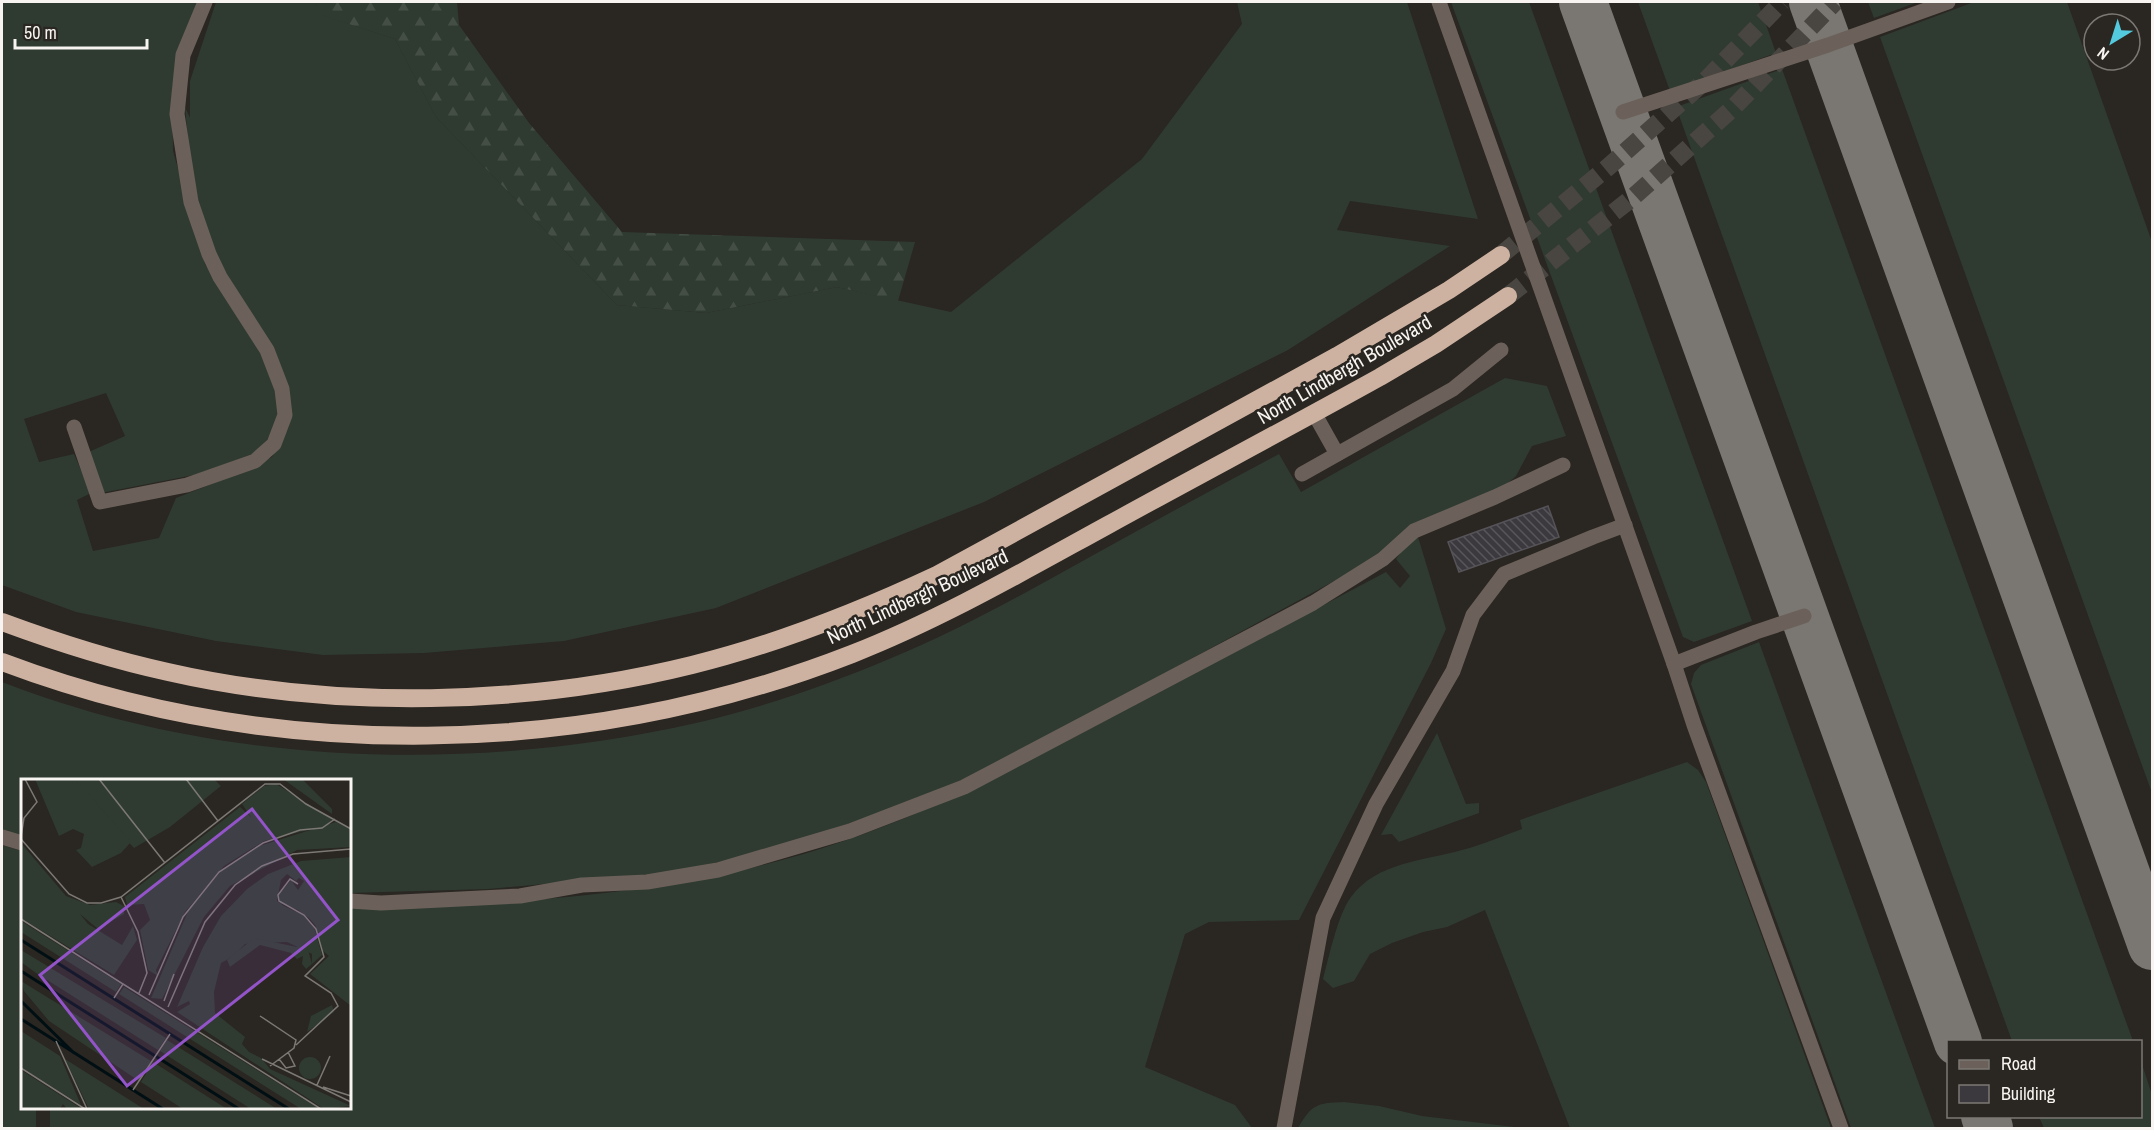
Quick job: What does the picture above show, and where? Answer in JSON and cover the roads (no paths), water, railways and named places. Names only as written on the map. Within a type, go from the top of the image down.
[{"type":"highway","name":"North Lindbergh Boulevard","points":[[2,622],[105,656],[169,673],[298,692],[364,697],[432,698],[507,694],[626,679],[692,665],[755,648],[816,627],[879,603],[937,575],[1337,356],[1440,295],[1501,255]]},
{"type":"highway","name":"North Lindbergh Boulevard","points":[[2,662],[84,689],[150,706],[215,719],[349,734],[428,735],[536,730],[604,721],[730,694],[852,654],[970,600],[1314,413],[1436,344],[1508,296]]},
{"type":"lane","points":[[74,427],[100,502],[187,485],[255,461],[274,444],[285,415],[282,389],[267,350],[220,277],[209,254],[191,202],[177,114],[183,55],[205,2]]},
{"type":"lane","points":[[1439,2],[1694,725],[1841,1128]]},
{"type":"lane","points":[[1623,112],[1828,45],[1948,2]]},
{"type":"lane","points":[[1302,474],[1453,389],[1502,350]]},
{"type":"lane","points":[[1314,413],[1337,454]]},
{"type":"lane","points":[[351,901],[381,903],[519,896],[582,885],[647,882],[718,870],[850,831],[964,788],[1313,603],[1383,559],[1413,531],[1495,497],[1563,465]]},
{"type":"lane","points":[[1284,1128],[1323,918],[1376,804],[1453,671],[1473,615],[1504,574],[1625,525]]},
{"type":"lane","points":[[1674,664],[1804,616]]},
{"type":"lane","points":[[2,837],[21,843]]},
{"type":"tunnel","points":[[1501,255],[1607,168],[1706,80],[1782,2]]},
{"type":"tunnel","points":[[1508,296],[1632,198],[1733,108],[1835,2]]}]
